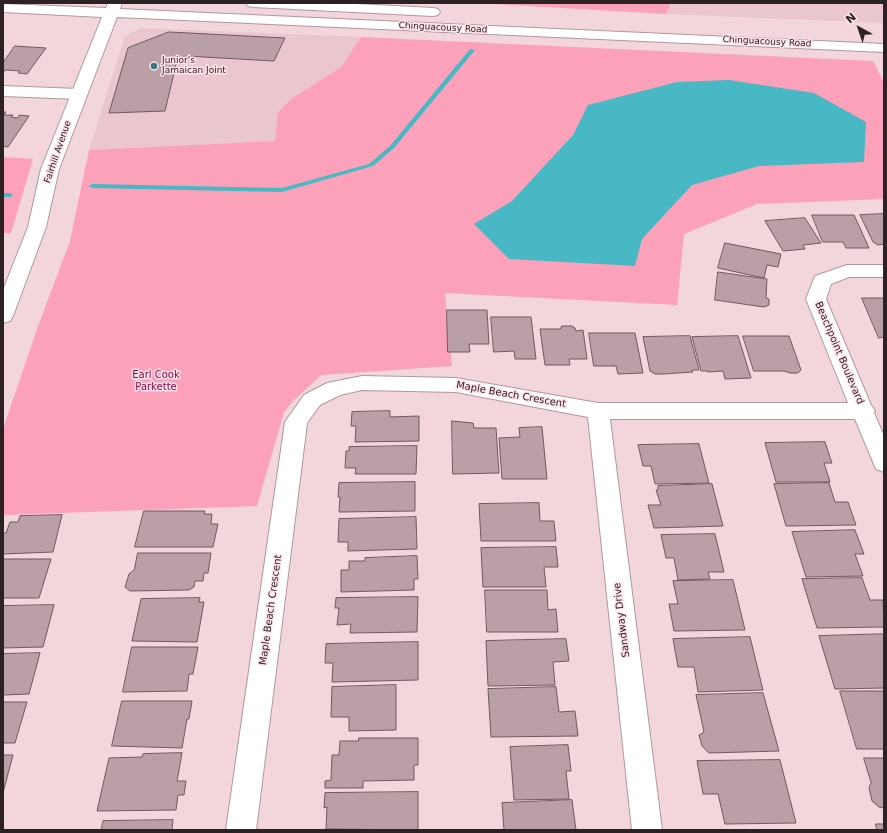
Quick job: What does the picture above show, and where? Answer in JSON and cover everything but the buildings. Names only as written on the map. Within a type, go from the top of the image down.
[{"type":"street","name":"Chinguacousy Road","points":[[253,3],[447,13]]},
{"type":"street","name":"Chinguacousy Road","points":[[3,8],[113,8],[884,48]]},
{"type":"street","name":"Fairhill Avenue","points":[[3,316],[37,227],[50,169],[113,8]]},
{"type":"street","points":[[3,91],[79,94]]},
{"type":"street","name":"Beachpoint Boulevard","points":[[884,271],[847,271],[822,280],[816,299],[864,411],[884,463]]},
{"type":"street","name":"Maple Beach Crescent","points":[[241,830],[296,422],[312,400],[335,388],[362,383],[456,385],[598,410],[864,411]]},
{"type":"street","name":"Sandway Drive","points":[[598,410],[646,830]]},
{"type":"shaded area","points":[[671,3],[884,3],[884,23],[666,14]]},
{"type":"shaded area","points":[[141,28],[361,37],[341,67],[291,99],[278,112],[276,141],[89,150],[125,36]]},
{"type":"green space","points":[[475,3],[671,3],[666,14]]},
{"type":"green space","name":"Earl Cook Parkette","points":[[361,37],[873,61],[884,83],[884,199],[757,204],[684,234],[677,305],[445,293],[452,366],[321,375],[292,402],[284,412],[257,506],[3,515],[3,429],[37,329],[70,241],[89,150],[275,141],[278,112],[291,99],[341,67]]},
{"type":"green space","points":[[3,157],[33,159],[11,233],[3,233]]},
{"type":"water","points":[[729,80],[814,93],[866,122],[864,162],[759,166],[692,185],[642,239],[635,266],[509,259],[474,224],[512,201],[573,135],[588,105],[677,82]]},
{"type":"waterway","points":[[92,186],[282,190],[371,165],[392,147],[472,50]]},
{"type":"waterway","points":[[3,195],[10,195]]},
{"type":"place","name":"Junior's Jamaican Joint","points":[[154,66]]}]
